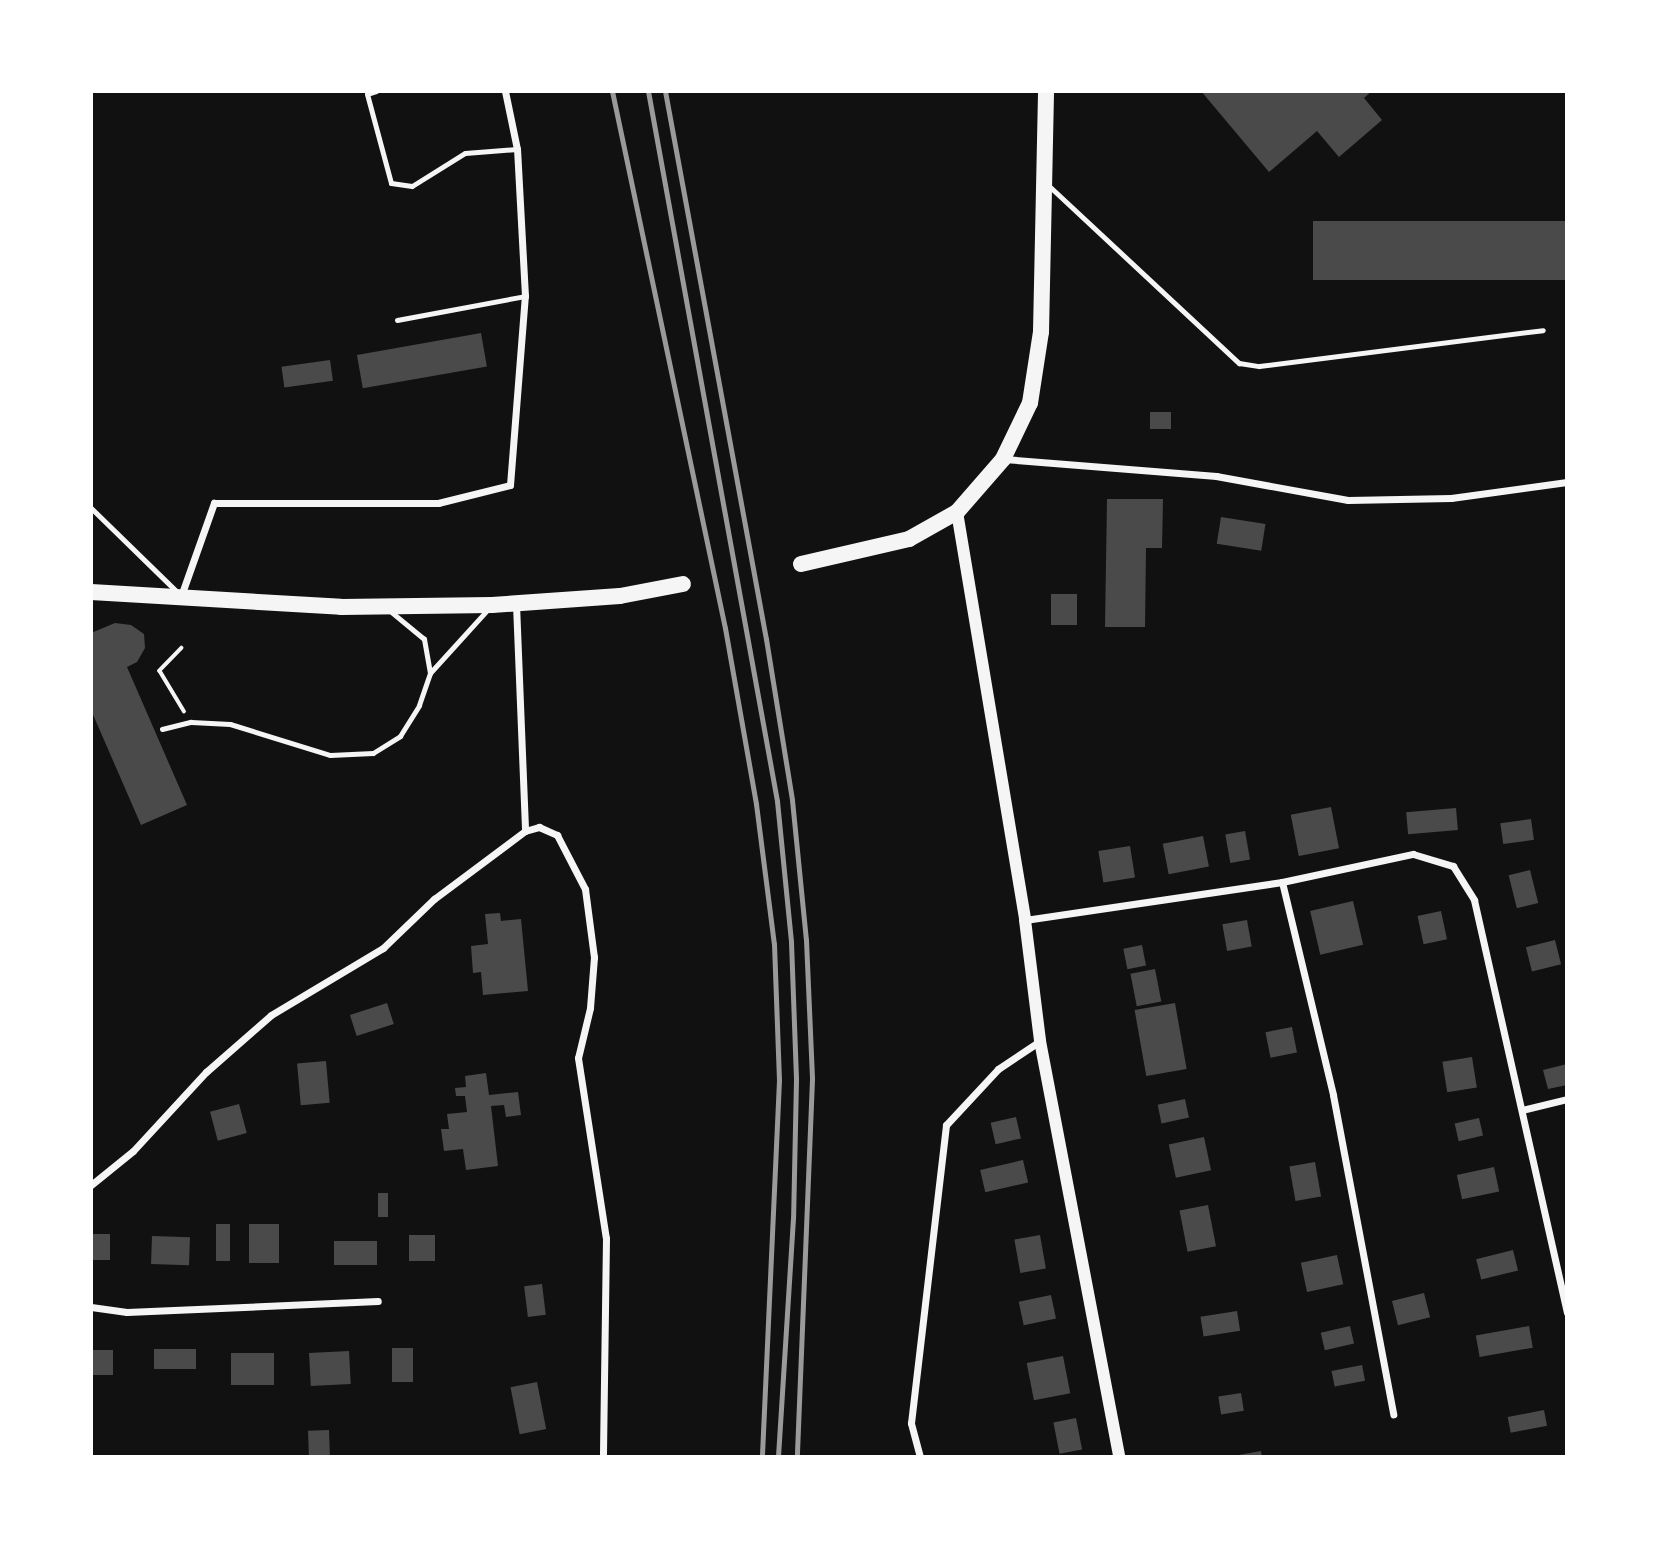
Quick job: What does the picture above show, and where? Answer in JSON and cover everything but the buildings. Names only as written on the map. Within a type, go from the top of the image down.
[{"type":"main road","points":[[801,564],[909,540],[957,512],[1003,459],[1030,403],[1037,356],[1046,91]]},
{"type":"main road","points":[[91,592],[383,606],[492,605],[620,596],[683,584]]},
{"type":"street","points":[[181,596],[214,503],[438,503],[510,485],[526,296],[517,149],[505,91]]},
{"type":"street","points":[[1003,459],[1216,476],[1348,500],[1451,498],[1567,482]]},
{"type":"street","points":[[957,512],[1026,920],[1040,1041],[1119,1457]]},
{"type":"street","points":[[516,604],[526,831]]},
{"type":"street","points":[[91,1185],[133,1151],[241,1039],[300,994],[383,948],[434,899],[526,831],[539,827],[557,835],[576,866],[589,912],[594,982],[578,1058],[606,1238],[608,1363],[603,1457]]},
{"type":"street","points":[[1026,920],[1282,882],[1413,854],[1453,866],[1474,900],[1567,1313]]},
{"type":"street","points":[[1282,882],[1333,1095],[1393,1414]]},
{"type":"street","points":[[920,1457],[911,1423],[946,1125],[999,1069],[1040,1041]]},
{"type":"street","points":[[1522,1110],[1567,1098]]},
{"type":"street","points":[[91,1307],[127,1312],[378,1301]]},
{"type":"lane","points":[[376,91],[367,94],[391,183],[412,186],[465,153],[517,149]]},
{"type":"lane","points":[[1044,182],[1239,363],[1259,366],[1544,330]]},
{"type":"lane","points":[[397,320],[526,296]]},
{"type":"lane","points":[[91,508],[181,596]]},
{"type":"lane","points":[[162,729],[191,722],[230,724],[330,755],[373,753],[400,736],[419,705],[430,673],[492,605]]},
{"type":"lane","points":[[383,606],[424,639],[430,673]]},
{"type":"path","points":[[182,648],[160,671],[191,722]]},
{"type":"railway","points":[[612,91],[725,628],[756,804],[774,944],[779,1080],[762,1457]]},
{"type":"railway","points":[[648,91],[777,801],[791,942],[796,1079],[793,1218],[778,1457]]},
{"type":"railway","points":[[665,91],[766,639],[792,800],[806,940],[812,1079],[797,1457]]}]
